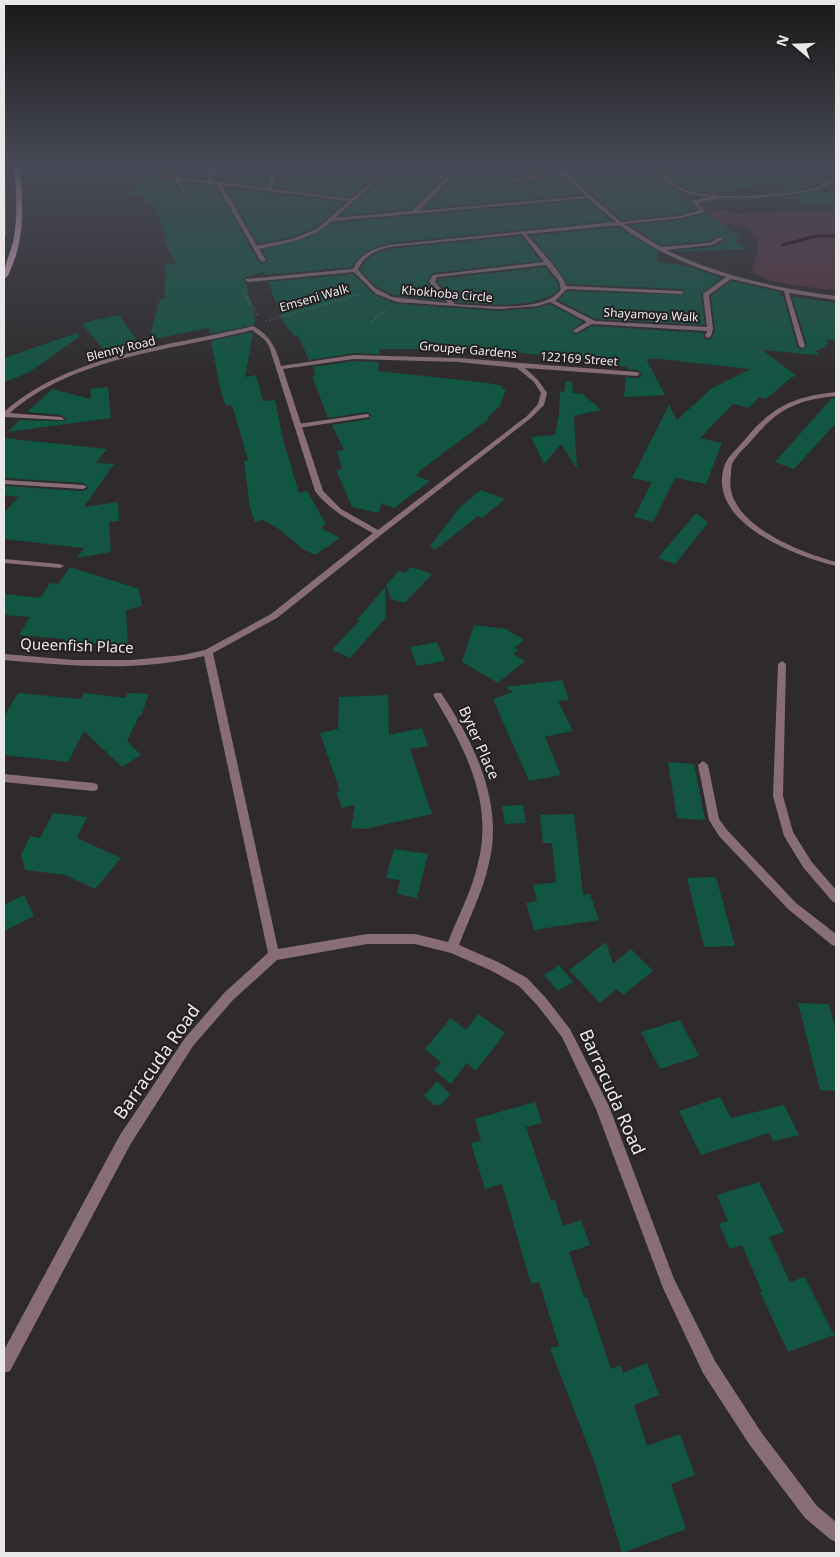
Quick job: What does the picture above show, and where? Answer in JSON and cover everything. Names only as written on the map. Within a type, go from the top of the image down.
[{"type":"main road","points":[[4,277],[18,238]]},
{"type":"street","points":[[250,238],[263,260]]},
{"type":"street","points":[[256,248],[296,238]]},
{"type":"street","points":[[248,280],[355,270],[360,259],[365,255],[388,246],[483,238]]},
{"type":"street","points":[[527,238],[549,263],[564,287]]},
{"type":"street","points":[[641,238],[658,249],[701,267],[786,290],[836,298]]},
{"type":"street","points":[[658,249],[711,244],[720,239]]},
{"type":"street","points":[[452,304],[431,281],[435,276],[549,263]]},
{"type":"street","name":"Khokhoba Circle","points":[[355,270],[373,291],[392,299],[520,308],[552,301]]},
{"type":"street","name":"Shayamoya Walk","points":[[552,301],[591,322],[709,333],[706,294],[732,276]]},
{"type":"street","points":[[564,287],[681,294]]},
{"type":"street","points":[[552,301],[564,287]]},
{"type":"street","points":[[786,290],[802,346]]},
{"type":"street","name":"Shayamoya Walk","points":[[576,331],[591,322]]},
{"type":"street","points":[[253,328],[267,339],[272,346],[319,491],[337,510],[378,533]]},
{"type":"street","name":"Blenny Road","points":[[4,415],[30,394],[76,372],[131,356],[215,339],[253,328]]},
{"type":"street","name":"Grouper Gardens","points":[[208,652],[274,616],[537,410],[543,400],[544,393],[536,382],[519,366],[458,360],[380,356],[354,357],[279,368]]},
{"type":"street","name":"122169 Street","points":[[519,366],[637,374]]},
{"type":"street","points":[[836,394],[804,398],[775,412],[729,463],[725,474],[728,494],[746,522],[788,548],[817,560],[836,564]]},
{"type":"street","name":"Blenny Road","points":[[4,415],[61,419]]},
{"type":"street","points":[[298,426],[367,416]]},
{"type":"street","points":[[4,482],[82,487]]},
{"type":"street","points":[[4,561],[60,566]]},
{"type":"street","points":[[208,652],[274,955]]},
{"type":"street","name":"Queenfish Place","points":[[4,657],[74,663],[132,663],[184,658],[208,652]]},
{"type":"street","points":[[782,664],[778,796],[788,833],[807,864],[836,898]]},
{"type":"street","name":"Byter Place","points":[[438,695],[454,718],[485,793],[488,824],[484,862],[452,948]]},
{"type":"street","points":[[703,765],[714,820],[723,833],[792,906],[836,941]]},
{"type":"street","points":[[4,778],[94,786]]},
{"type":"street","name":"Barracuda Road","points":[[4,1365],[125,1140],[189,1042],[229,996],[274,955],[367,939],[415,939],[452,948],[494,966],[523,982],[566,1032],[602,1106],[668,1283],[710,1367],[755,1438],[810,1512],[836,1533]]},
{"type":"path","points":[[248,280],[241,287],[260,323]]},
{"type":"path","name":"Emseni Walk","points":[[253,328],[260,323],[373,291]]},
{"type":"shaded area","points":[[756,238],[836,238],[836,290],[778,282],[758,275],[752,270],[758,241]]},
{"type":"building","points":[[162,238],[245,238],[258,261],[262,264],[268,260],[262,250],[308,238],[443,238],[389,243],[367,251],[358,258],[352,267],[265,275],[264,272],[246,277],[243,280],[246,283],[255,319],[254,325],[210,334],[209,328],[149,340],[160,299],[165,299],[165,265],[176,264]]},
{"type":"building","points":[[254,238],[288,238],[258,244]]},
{"type":"building","points":[[504,238],[522,238],[540,261],[433,273],[427,282],[443,301],[393,295],[376,286],[360,270],[371,256],[389,249]]},
{"type":"building","points":[[531,238],[635,238],[659,252],[657,253],[657,261],[691,267],[722,278],[701,294],[705,325],[595,319],[558,300],[568,291],[684,295],[685,292],[681,289],[567,284],[556,266]]},
{"type":"building","points":[[650,238],[715,238],[709,241],[661,245]]},
{"type":"building","points":[[724,238],[741,238],[743,239],[734,239],[745,249],[673,251],[712,247],[723,242]]},
{"type":"building","points":[[545,267],[557,282],[559,289],[552,295],[532,302],[505,305],[456,302],[437,282],[438,279]]},
{"type":"building","points":[[353,274],[375,295],[397,304],[499,311],[538,308],[550,304],[583,322],[572,330],[575,335],[592,326],[704,333],[703,337],[707,340],[712,338],[715,330],[711,296],[731,281],[780,292],[779,295],[783,296],[797,346],[801,350],[807,345],[792,297],[836,303],[836,341],[826,339],[828,345],[825,345],[826,348],[816,350],[818,355],[762,350],[797,376],[792,377],[766,399],[759,397],[749,408],[733,404],[700,438],[722,443],[706,484],[675,478],[653,522],[634,517],[652,482],[632,478],[669,405],[677,420],[712,388],[751,369],[646,359],[665,395],[624,397],[626,377],[638,378],[642,375],[638,370],[627,369],[628,367],[502,350],[379,349],[379,354],[354,353],[309,360],[298,335],[294,336],[284,323],[268,282]]},
{"type":"building","points":[[119,315],[137,341],[104,350],[82,324],[101,318]]},
{"type":"building","points":[[252,332],[245,377],[256,375],[263,401],[275,400],[283,439],[299,493],[307,491],[326,524],[321,528],[340,538],[315,555],[303,549],[279,529],[263,520],[255,522],[250,508],[244,461],[248,460],[232,405],[226,406],[222,396],[211,341]]},
{"type":"building","points":[[77,333],[79,337],[28,373],[4,382],[4,358]]},
{"type":"building","points":[[354,361],[379,362],[378,371],[488,383],[503,386],[502,389],[506,389],[500,406],[487,418],[489,419],[417,473],[419,473],[416,476],[430,481],[394,508],[381,503],[379,513],[352,507],[336,470],[342,469],[337,451],[344,450],[332,425],[369,419],[371,415],[367,412],[328,418],[312,376],[316,375],[313,367]]},
{"type":"building","points":[[566,381],[572,382],[573,393],[583,394],[601,410],[574,416],[577,469],[561,444],[544,464],[531,437],[555,435],[559,415],[560,391],[564,392]]},
{"type":"building","points":[[108,387],[111,418],[7,432],[20,420],[64,421],[66,419],[61,415],[27,412],[52,389],[91,399],[90,389]]},
{"type":"building","points":[[832,398],[836,398],[836,423],[794,469],[775,462]]},
{"type":"building","points":[[4,438],[107,449],[96,463],[114,464],[84,507],[118,502],[119,521],[109,522],[111,552],[77,558],[84,548],[4,539],[4,513],[18,497],[4,495],[4,486],[83,491],[89,488],[83,483],[4,478]]},
{"type":"building","points":[[481,490],[505,499],[482,518],[478,516],[435,550],[430,546],[460,507]]},
{"type":"building","points":[[696,513],[708,523],[675,564],[658,558]]},
{"type":"building","points":[[70,567],[139,589],[142,606],[126,610],[128,644],[97,649],[97,644],[19,635],[30,617],[4,615],[4,594],[40,598],[50,583],[58,584]]},
{"type":"building","points":[[411,567],[432,574],[405,603],[391,599],[386,585],[399,571],[405,573]]},
{"type":"building","points":[[385,587],[386,618],[350,658],[332,650],[360,620],[357,620]]},
{"type":"building","points":[[474,625],[506,629],[524,640],[514,648],[518,650],[513,654],[525,661],[498,683],[462,662]]},
{"type":"building","points":[[437,642],[445,661],[417,666],[410,647]]},
{"type":"building","points":[[562,680],[569,700],[558,701],[573,731],[545,737],[561,775],[529,781],[493,699],[513,692],[505,687]]},
{"type":"building","points":[[18,693],[80,699],[84,693],[126,698],[127,693],[149,694],[141,716],[139,716],[127,741],[141,755],[122,767],[84,731],[68,762],[4,755],[4,717]]},
{"type":"building","points":[[388,695],[389,735],[422,728],[428,746],[410,749],[432,814],[364,829],[351,828],[355,805],[342,808],[336,792],[340,791],[320,733],[338,729],[339,697]]},
{"type":"building","points":[[668,762],[694,764],[705,820],[677,818]]},
{"type":"building","points":[[523,805],[526,823],[505,824],[502,806]]},
{"type":"building","points":[[53,813],[87,817],[77,838],[121,858],[95,889],[65,875],[25,870],[21,855],[30,836],[40,838]]},
{"type":"building","points":[[574,814],[583,895],[590,894],[599,920],[534,930],[526,903],[537,901],[533,885],[556,882],[552,843],[543,843],[540,815]]},
{"type":"building","points":[[394,849],[428,854],[417,898],[397,894],[400,880],[386,878]]},
{"type":"building","points":[[716,877],[735,946],[704,947],[687,878]]},
{"type":"building","points":[[24,895],[34,916],[4,931],[4,905]]},
{"type":"building","points":[[606,942],[613,964],[631,949],[653,971],[623,995],[617,989],[600,1003],[569,970]]},
{"type":"building","points":[[559,965],[573,982],[558,991],[544,975]]},
{"type":"building","points":[[798,1003],[829,1004],[836,1032],[836,1091],[820,1090]]},
{"type":"building","points":[[478,1014],[505,1033],[476,1071],[467,1063],[451,1084],[434,1070],[441,1062],[425,1049],[451,1018],[466,1030]]},
{"type":"building","points":[[680,1020],[699,1056],[660,1069],[641,1032]]},
{"type":"building","points":[[437,1081],[450,1094],[441,1105],[434,1105],[424,1096]]},
{"type":"building","points":[[720,1097],[731,1118],[784,1105],[799,1135],[773,1141],[769,1133],[701,1155],[679,1111]]},
{"type":"building","points":[[535,1102],[542,1123],[526,1127],[551,1201],[555,1200],[563,1226],[581,1220],[590,1245],[569,1252],[584,1298],[587,1297],[611,1369],[621,1365],[623,1373],[647,1363],[659,1395],[634,1405],[647,1446],[680,1434],[695,1475],[671,1484],[686,1529],[622,1553],[595,1464],[550,1348],[559,1346],[539,1282],[531,1284],[502,1184],[485,1189],[471,1143],[481,1141],[475,1119]]},
{"type":"building","points":[[759,1182],[784,1232],[769,1237],[790,1282],[805,1277],[834,1335],[788,1352],[760,1292],[762,1292],[742,1245],[730,1249],[719,1224],[728,1221],[717,1195]]},
{"type":"waterway","points":[[783,245],[810,238]]}]
